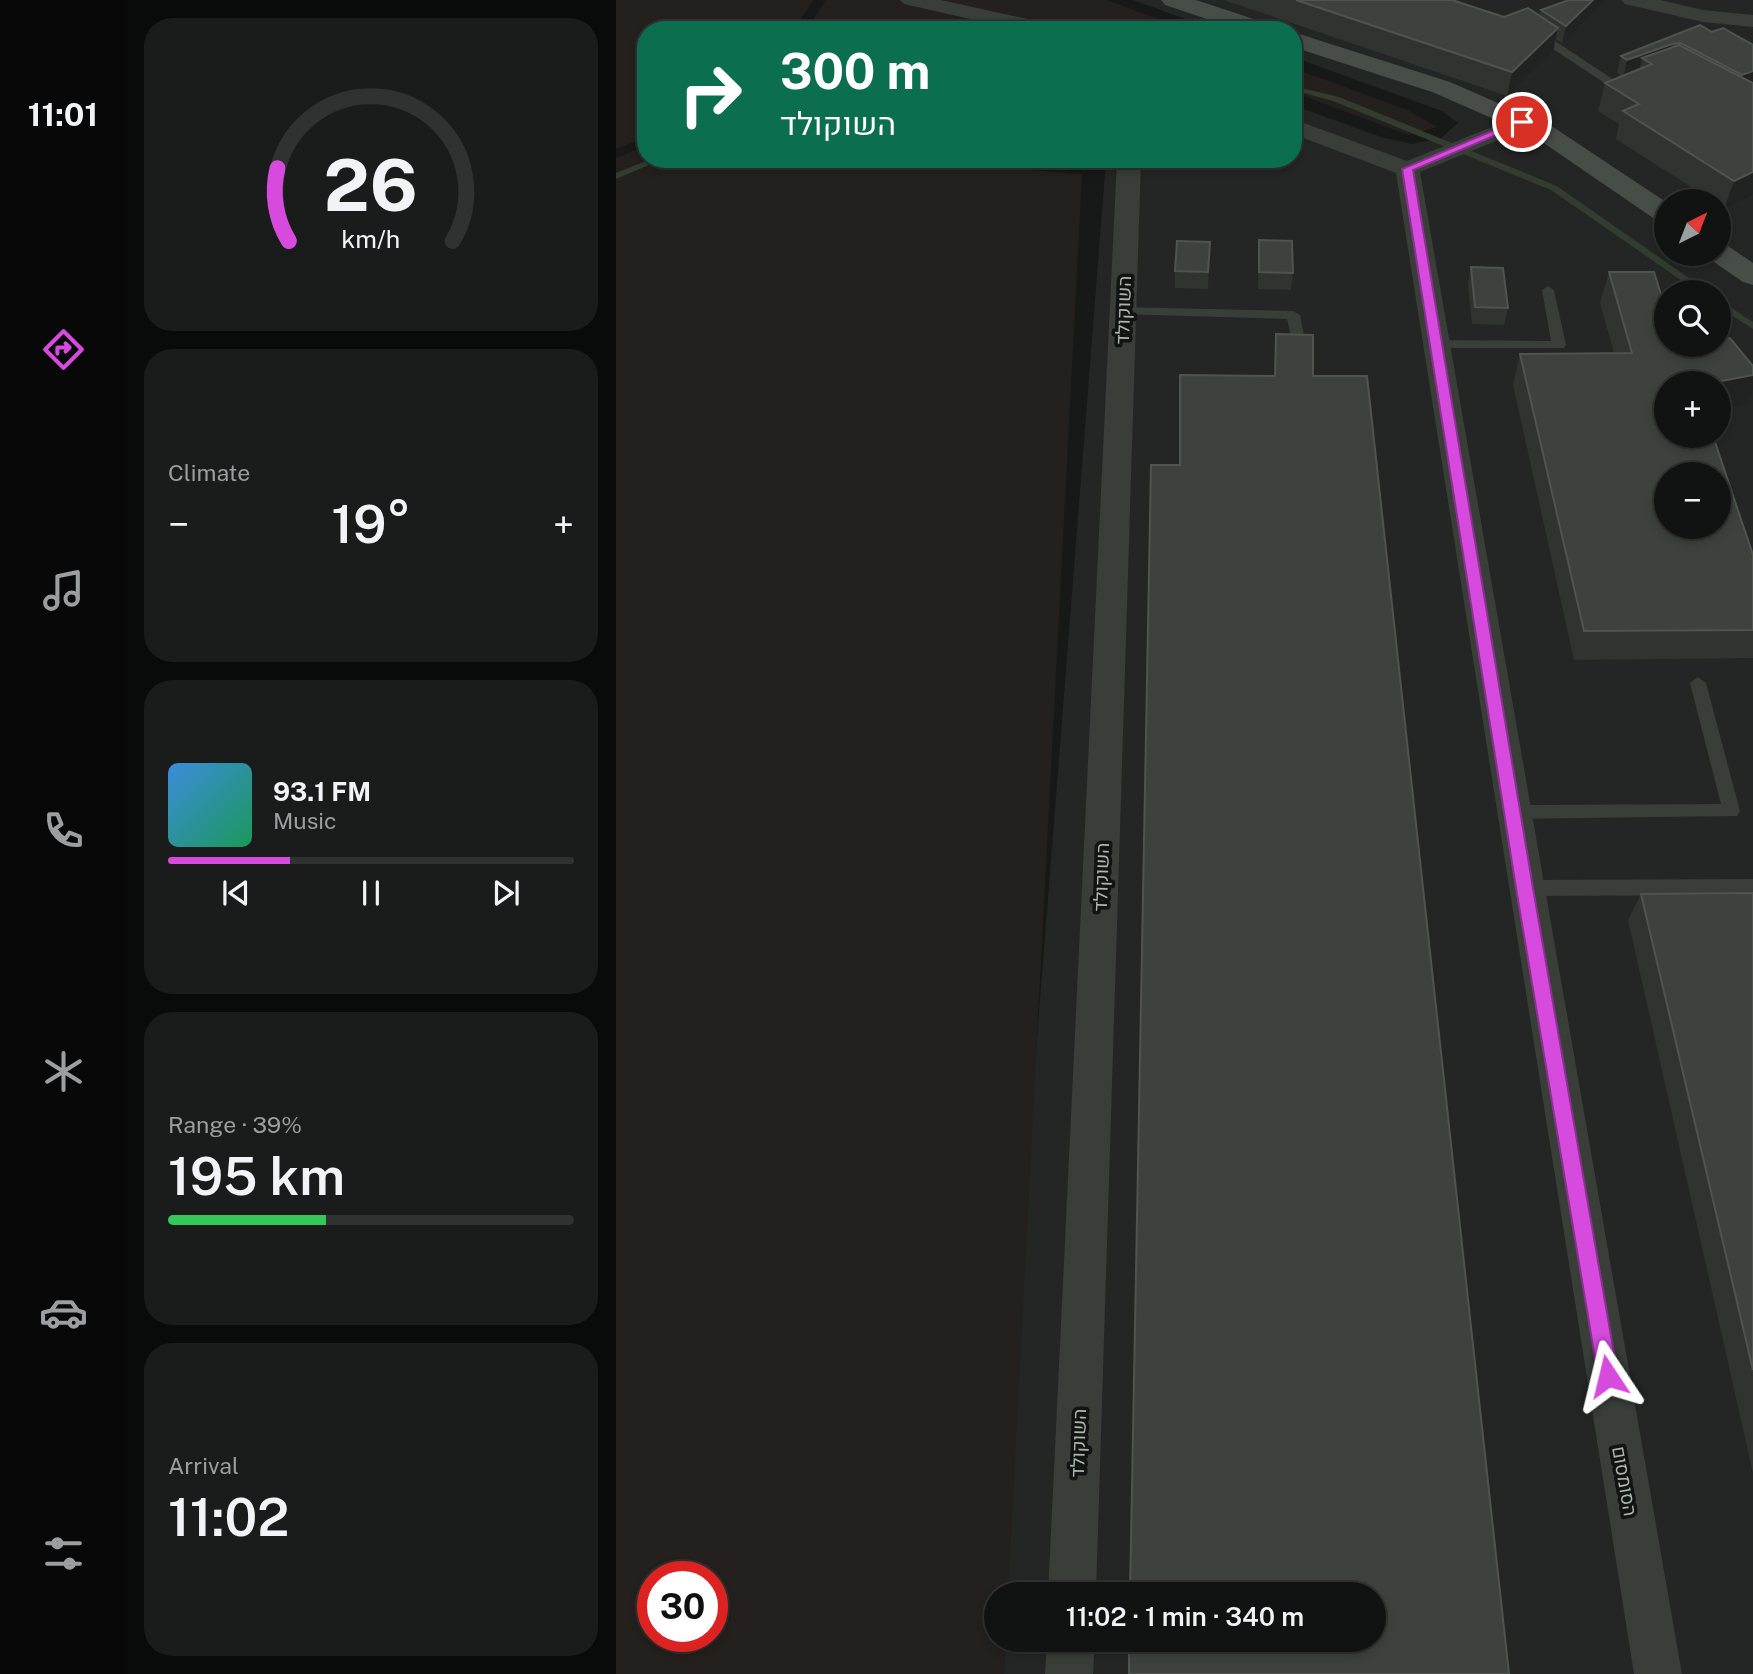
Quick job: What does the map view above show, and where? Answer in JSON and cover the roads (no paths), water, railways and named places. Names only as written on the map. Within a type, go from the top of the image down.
[{"type":"street","points":[[911,0],[1008,21]]},
{"type":"street","points":[[1173,0],[1237,21]]},
{"type":"street","points":[[1632,0],[1703,16],[1753,21]]},
{"type":"street","points":[[1302,42],[1441,88],[1544,132],[1654,206]]},
{"type":"street","points":[[1302,130],[1407,169],[1522,122]]},
{"type":"street","name":"השוקולד","points":[[1072,1582],[1129,168]]},
{"type":"street","name":"הסומסום","points":[[1407,169],[1524,888],[1658,1674]]},
{"type":"street","points":[[1731,259],[1751,271]]},
{"type":"street","points":[[1069,1674],[1070,1652]]},
{"type":"lane","points":[[1530,30],[1616,86],[1639,77]]},
{"type":"lane","points":[[1436,344],[1559,345],[1548,289]]},
{"type":"lane","points":[[1124,311],[1293,315],[1298,341]]},
{"type":"lane","points":[[1512,812],[1731,811],[1698,683]]},
{"type":"lane","points":[[1524,888],[1753,887]]},
{"type":"waterway","points":[[1302,90],[1336,99],[1554,188],[1687,280]]},
{"type":"waterway","points":[[616,176],[637,168]]},
{"type":"waterway","points":[[1731,311],[1753,326]]}]
